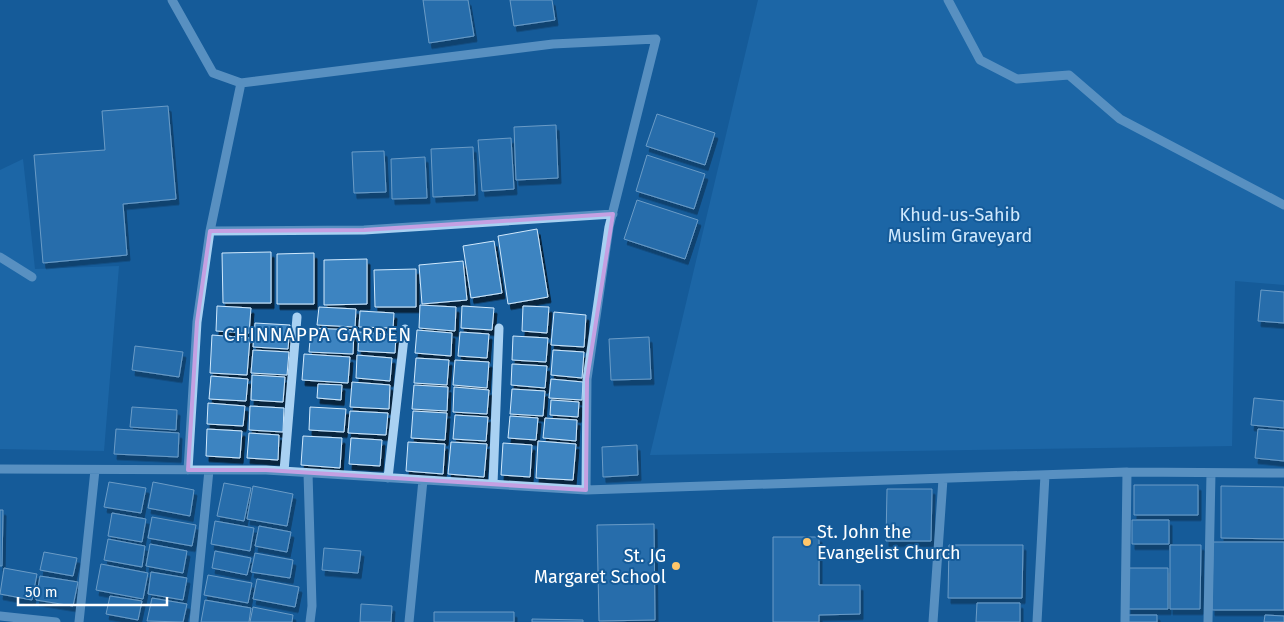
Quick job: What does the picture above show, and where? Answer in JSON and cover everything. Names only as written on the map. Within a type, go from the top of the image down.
[{"type":"street","points":[[172,0],[213,73],[241,83],[553,44],[656,39],[609,227],[587,379],[586,490]]},
{"type":"street","points":[[948,0],[980,60],[1017,79],[1069,75],[1120,119],[1284,205]]},
{"type":"street","points":[[188,470],[197,322],[210,231],[241,83]]},
{"type":"street","points":[[210,231],[364,230],[613,214]]},
{"type":"street","points":[[0,257],[32,277]]},
{"type":"street","points":[[284,471],[297,317]]},
{"type":"street","points":[[493,484],[499,328]]},
{"type":"street","points":[[388,478],[405,329]]},
{"type":"street","points":[[0,469],[284,471],[586,490],[1127,472],[1284,473]]},
{"type":"street","points":[[79,622],[95,470]]},
{"type":"street","points":[[194,622],[208,470]]},
{"type":"street","points":[[1125,622],[1127,472]]},
{"type":"street","points":[[308,473],[312,606],[310,622]]},
{"type":"street","points":[[1208,622],[1211,473]]},
{"type":"street","points":[[1037,622],[1045,475]]},
{"type":"street","points":[[933,622],[942,479]]},
{"type":"street","points":[[409,622],[423,480]]},
{"type":"street","points":[[0,616],[56,622]]},
{"type":"highlighted area","points":[[613,214],[587,379],[586,490],[266,470],[188,470],[197,322],[210,231],[364,230]]},
{"type":"green space","name":"Khud-us-Sahib Muslim Graveyard","points":[[758,0],[1284,0],[1284,285],[1235,281],[1232,446],[650,455]]},
{"type":"green space","points":[[23,159],[35,269],[119,266],[104,451],[0,449],[0,170]]},
{"type":"building","points":[[423,0],[468,0],[474,36],[429,43]]},
{"type":"building","points":[[510,0],[552,0],[555,20],[514,26]]},
{"type":"building","points":[[168,106],[176,199],[123,204],[127,255],[43,263],[34,155],[105,150],[102,111]]},
{"type":"building","points":[[657,114],[715,133],[705,165],[646,146]]},
{"type":"building","points":[[556,125],[558,178],[516,180],[514,127]]},
{"type":"building","points":[[511,138],[514,189],[482,191],[478,140]]},
{"type":"building","points":[[473,147],[475,195],[433,197],[431,149]]},
{"type":"building","points":[[384,151],[386,192],[354,193],[352,152]]},
{"type":"building","points":[[647,155],[705,174],[694,209],[636,191]]},
{"type":"building","points":[[425,157],[427,198],[392,199],[391,159]]},
{"type":"building","points":[[637,200],[698,220],[685,259],[624,239]]},
{"type":"building","points":[[537,229],[548,297],[508,304],[498,236]]},
{"type":"building","points":[[494,241],[502,293],[471,298],[463,246]]},
{"type":"building","points":[[271,252],[271,303],[223,303],[222,253]]},
{"type":"building","points":[[314,253],[314,304],[277,304],[277,254]]},
{"type":"building","points":[[367,259],[367,304],[324,305],[324,260]]},
{"type":"building","points":[[463,261],[467,300],[422,304],[419,265]]},
{"type":"building","points":[[416,269],[416,307],[375,307],[374,270]]},
{"type":"building","points":[[1261,290],[1284,292],[1284,323],[1258,321]]},
{"type":"building","points":[[420,305],[456,307],[455,331],[419,328]]},
{"type":"building","points":[[217,306],[251,308],[249,333],[216,331]]},
{"type":"building","points":[[462,306],[494,308],[492,330],[461,328]]},
{"type":"building","points":[[523,306],[549,307],[547,333],[522,331]]},
{"type":"building","points":[[319,307],[356,309],[355,327],[317,325]]},
{"type":"building","points":[[360,311],[394,313],[393,328],[359,327]]},
{"type":"building","points":[[554,312],[586,315],[584,347],[551,345]]},
{"type":"building","points":[[255,323],[290,325],[288,349],[253,347]]},
{"type":"building","points":[[311,328],[354,330],[353,354],[309,352]]},
{"type":"building","points":[[417,330],[452,333],[451,356],[415,353]]},
{"type":"building","points":[[359,332],[396,335],[395,353],[358,351]]},
{"type":"building","points":[[460,332],[489,334],[487,358],[458,356]]},
{"type":"building","points":[[212,335],[250,338],[247,375],[210,373]]},
{"type":"building","points":[[513,336],[548,338],[546,362],[512,360]]},
{"type":"building","points":[[649,337],[651,379],[611,380],[609,339]]},
{"type":"building","points":[[135,346],[183,352],[179,377],[132,370]]},
{"type":"building","points":[[253,350],[289,352],[287,375],[251,373]]},
{"type":"building","points":[[553,350],[584,352],[582,378],[551,375]]},
{"type":"building","points":[[304,354],[350,357],[348,383],[302,380]]},
{"type":"building","points":[[357,355],[392,358],[390,381],[356,378]]},
{"type":"building","points":[[416,358],[449,360],[447,385],[414,383]]},
{"type":"building","points":[[455,360],[489,362],[487,388],[453,385]]},
{"type":"building","points":[[512,364],[547,366],[545,388],[511,385]]},
{"type":"building","points":[[252,375],[285,377],[283,402],[251,400]]},
{"type":"building","points":[[211,376],[248,379],[246,401],[209,399]]},
{"type":"building","points":[[551,379],[583,382],[582,400],[549,398]]},
{"type":"building","points":[[352,382],[390,385],[389,409],[350,407]]},
{"type":"building","points":[[318,384],[342,385],[341,400],[317,398]]},
{"type":"building","points":[[414,385],[448,387],[447,411],[412,409]]},
{"type":"building","points":[[454,387],[489,390],[487,414],[453,412]]},
{"type":"building","points":[[512,389],[545,391],[543,416],[510,414]]},
{"type":"building","points":[[1254,398],[1284,401],[1284,428],[1251,425]]},
{"type":"building","points":[[551,400],[579,402],[578,417],[550,415]]},
{"type":"building","points":[[208,403],[245,406],[243,426],[207,424]]},
{"type":"building","points":[[250,406],[284,408],[283,432],[249,430]]},
{"type":"building","points":[[132,407],[177,410],[176,430],[130,427]]},
{"type":"building","points":[[310,407],[346,409],[344,432],[309,430]]},
{"type":"building","points":[[350,411],[388,413],[386,435],[348,433]]},
{"type":"building","points":[[413,411],[447,413],[445,440],[411,438]]},
{"type":"building","points":[[455,415],[488,417],[486,441],[453,439]]},
{"type":"building","points":[[510,416],[538,418],[536,440],[508,438]]},
{"type":"building","points":[[545,418],[577,420],[576,441],[543,438]]},
{"type":"building","points":[[116,429],[179,433],[178,457],[114,454]]},
{"type":"building","points":[[207,429],[242,431],[240,458],[206,456]]},
{"type":"building","points":[[1258,429],[1284,431],[1284,461],[1255,458]]},
{"type":"building","points":[[249,433],[279,435],[278,460],[247,458]]},
{"type":"building","points":[[303,436],[342,438],[340,468],[301,465]]},
{"type":"building","points":[[351,438],[382,440],[380,466],[349,464]]},
{"type":"building","points":[[538,441],[576,444],[573,480],[536,478]]},
{"type":"building","points":[[408,442],[445,444],[443,474],[406,471]]},
{"type":"building","points":[[451,442],[487,444],[484,477],[448,474]]},
{"type":"building","points":[[503,443],[532,445],[530,477],[501,475]]},
{"type":"building","points":[[637,445],[638,475],[603,477],[602,447]]},
{"type":"building","points":[[109,482],[146,488],[141,513],[104,507]]},
{"type":"building","points":[[153,482],[194,490],[190,516],[148,508]]},
{"type":"building","points":[[224,483],[251,488],[244,521],[217,516]]},
{"type":"building","points":[[1134,485],[1198,485],[1198,515],[1134,515]]},
{"type":"building","points":[[253,486],[293,494],[287,526],[247,519]]},
{"type":"building","points":[[1221,486],[1284,487],[1284,539],[1221,538]]},
{"type":"building","points":[[887,489],[932,489],[931,541],[886,541]]},
{"type":"building","points":[[0,510],[3,510],[2,566],[0,566]]},
{"type":"building","points":[[112,513],[146,519],[142,542],[108,536]]},
{"type":"building","points":[[152,517],[196,525],[192,546],[148,538]]},
{"type":"building","points":[[1132,520],[1169,520],[1169,544],[1132,544]]},
{"type":"building","points":[[215,521],[254,528],[250,551],[211,544]]},
{"type":"building","points":[[654,524],[655,620],[599,621],[597,525]]},
{"type":"building","points":[[259,526],[291,532],[287,552],[255,546]]},
{"type":"building","points":[[773,537],[819,537],[819,585],[860,585],[860,614],[819,615],[819,622],[773,622]]},
{"type":"building","points":[[108,539],[145,546],[142,567],[104,560]]},
{"type":"building","points":[[1213,542],[1284,542],[1284,610],[1212,610]]},
{"type":"building","points":[[150,544],[187,551],[183,573],[146,566]]},
{"type":"building","points":[[949,545],[1023,545],[1022,598],[948,598]]},
{"type":"building","points":[[1170,545],[1201,545],[1200,609],[1170,609]]},
{"type":"building","points":[[324,548],[361,551],[358,573],[322,570]]},
{"type":"building","points":[[215,551],[251,558],[247,575],[212,568]]},
{"type":"building","points":[[44,552],[77,558],[73,576],[40,570]]},
{"type":"building","points":[[255,553],[293,560],[290,578],[251,572]]},
{"type":"building","points":[[101,564],[148,573],[143,599],[96,590]]},
{"type":"building","points":[[4,568],[37,574],[32,600],[0,594]]},
{"type":"building","points":[[1128,568],[1168,568],[1168,609],[1128,609]]},
{"type":"building","points":[[151,572],[187,578],[183,600],[148,594]]},
{"type":"building","points":[[208,575],[252,583],[248,603],[204,595]]},
{"type":"building","points":[[40,576],[78,582],[73,606],[36,600]]},
{"type":"building","points":[[257,579],[299,587],[295,607],[253,599]]},
{"type":"building","points":[[110,596],[142,601],[138,620],[106,614]]},
{"type":"building","points":[[152,598],[187,604],[183,622],[147,621]]},
{"type":"building","points":[[205,600],[251,608],[249,622],[201,622]]},
{"type":"building","points":[[977,603],[1020,603],[1020,622],[976,622]]},
{"type":"building","points":[[361,604],[392,606],[391,622],[360,622]]},
{"type":"building","points":[[253,607],[293,615],[292,622],[250,622]]},
{"type":"building","points":[[434,612],[514,612],[514,622],[434,622]]},
{"type":"building","points":[[1128,615],[1157,615],[1157,622],[1128,622]]},
{"type":"building","points":[[1265,615],[1284,616],[1284,622],[1264,622]]},
{"type":"building","points":[[532,619],[583,620],[583,622],[532,622]]},
{"type":"place","name":"St. John the Evangelist Church","points":[[807,542]]},
{"type":"place","name":"St. JG Margaret School","points":[[676,566]]},
{"type":"district","name":"CHINNAPPA GARDEN","points":[[318,334]]}]
